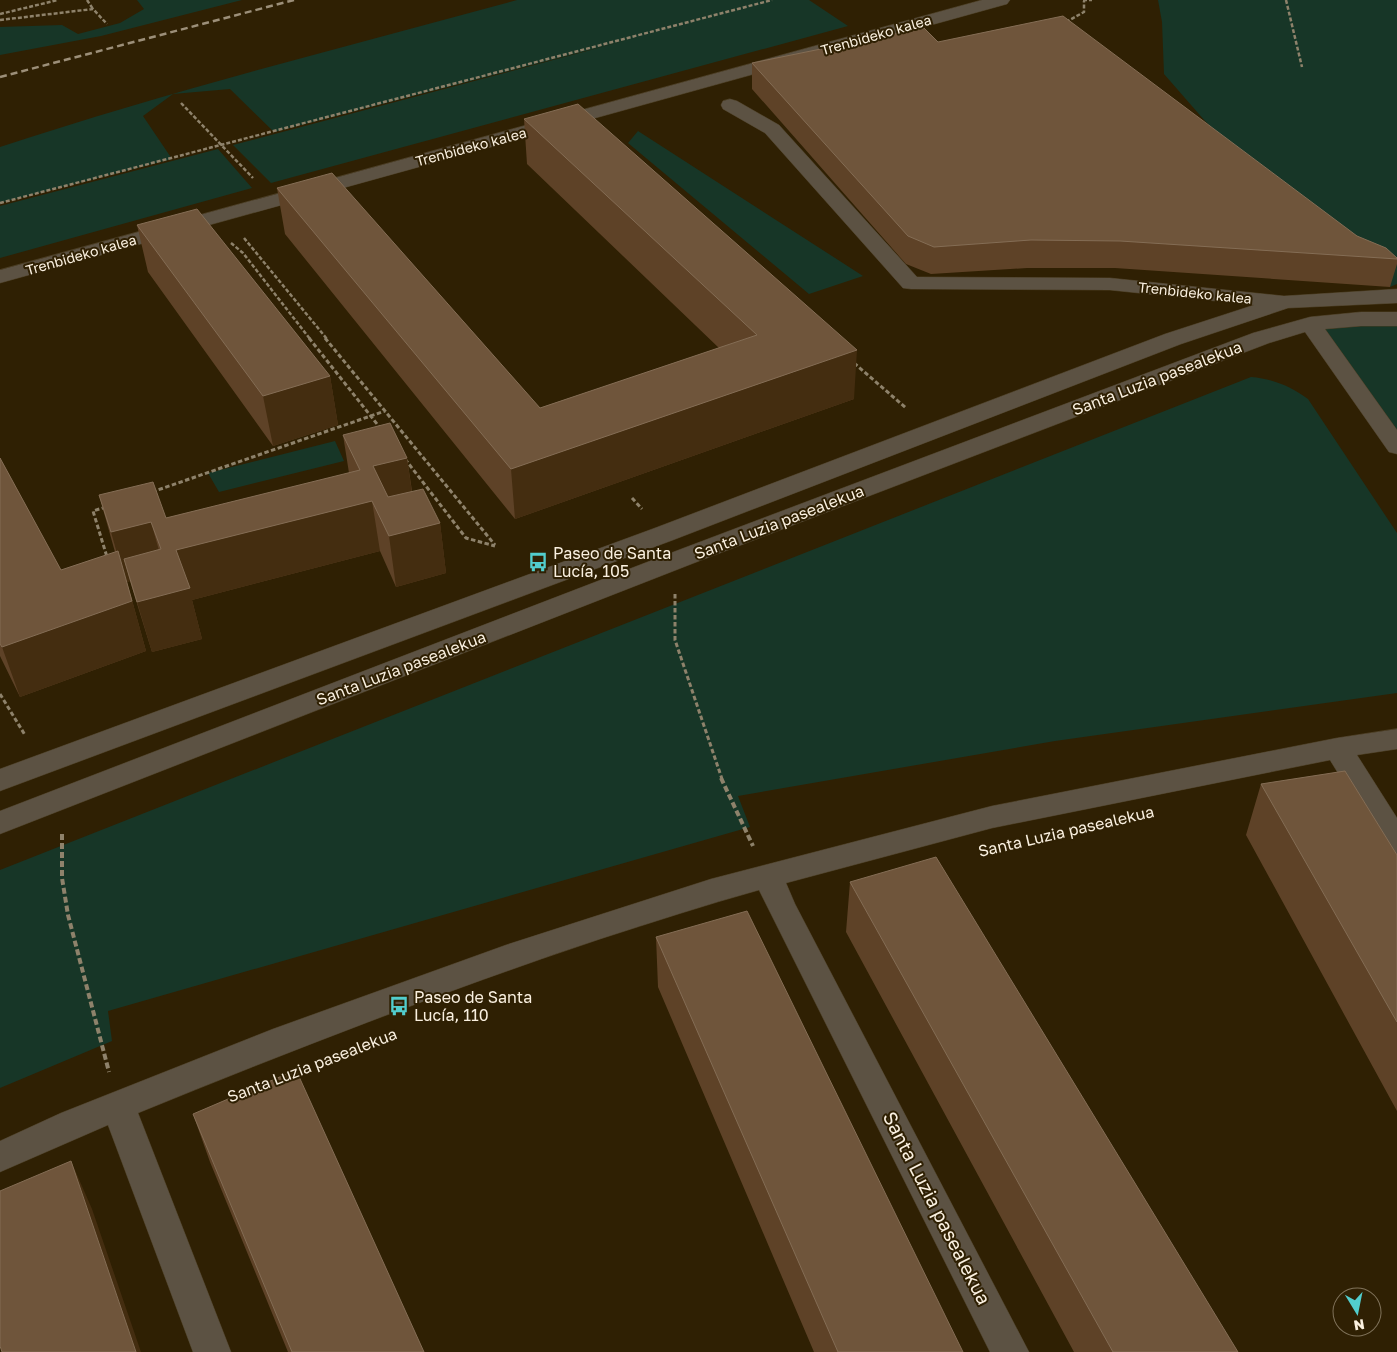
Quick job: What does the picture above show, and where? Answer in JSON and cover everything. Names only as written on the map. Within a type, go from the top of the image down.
[{"type":"street","name":"Trenbideko kalea","points":[[0,278],[1001,0]]},
{"type":"street","name":"Trenbideko kalea","points":[[730,104],[772,129],[911,283],[1110,284],[1286,302]]},
{"type":"street","name":"Santa Luzia pasealekua","points":[[0,780],[664,534],[1173,339],[1286,302],[1397,296]]},
{"type":"street","name":"Santa Luzia pasealekua","points":[[0,823],[685,557],[1252,341],[1310,324],[1361,319],[1397,319]]},
{"type":"street","points":[[1310,324],[1397,447]]},
{"type":"street","name":"Santa Luzia pasealekua","points":[[0,1157],[118,1106],[285,1039],[517,954],[711,891],[992,816],[1337,748],[1397,739]]},
{"type":"street","points":[[1337,748],[1397,843]]},
{"type":"street","name":"Santa Luzia pasealekua","points":[[768,876],[780,904],[1010,1352]]},
{"type":"street","points":[[118,1106],[212,1352]]},
{"type":"path","points":[[0,14],[54,0]]},
{"type":"path","points":[[86,0],[107,24]]},
{"type":"path","points":[[0,203],[772,0]]},
{"type":"path","points":[[1066,22],[1084,12],[1083,0],[1092,0]]},
{"type":"path","points":[[1286,0],[1302,67]]},
{"type":"path","points":[[0,20],[93,9]]},
{"type":"path","points":[[181,103],[255,181]]},
{"type":"path","points":[[382,430],[243,253],[212,227],[213,218],[226,224],[249,242],[495,546],[466,538],[400,452]]},
{"type":"path","points":[[850,360],[932,431]]},
{"type":"path","points":[[146,494],[385,411]]},
{"type":"path","points":[[108,558],[93,511],[111,505]]},
{"type":"path","points":[[676,587],[675,640],[720,775],[768,876]]},
{"type":"path","points":[[0,694],[43,764]]},
{"type":"path","points":[[59,800],[66,819],[62,834],[62,878],[68,915],[118,1106]]},
{"type":"green space","points":[[137,0],[242,0],[101,36],[0,55],[0,27],[62,25],[78,34],[120,23],[144,9]]},
{"type":"green space","points":[[517,0],[809,0],[848,26],[271,183],[233,145],[632,39],[274,132],[230,89],[173,94],[143,116],[172,159],[0,203],[0,147],[128,107],[193,88]]},
{"type":"green space","points":[[1158,0],[1397,0],[1397,284],[1390,287],[1378,275],[1349,263],[1205,121],[1164,74],[1162,22]]},
{"type":"green space","points":[[638,131],[863,276],[809,294],[628,143]]},
{"type":"green space","points":[[218,149],[252,188],[0,258],[0,206]]},
{"type":"green space","points":[[1397,319],[1397,440],[1310,324]]},
{"type":"green space","points":[[1251,377],[1267,379],[1281,384],[1295,390],[1308,399],[1397,533],[1397,693],[1055,741],[738,796],[750,827],[108,1011],[112,1041],[0,1088],[0,870]]},
{"type":"green space","points":[[335,441],[344,461],[219,492],[208,473]]},
{"type":"building","points":[[1063,16],[1357,236],[1386,248],[1397,259],[1120,241],[1031,240],[934,247],[908,236],[752,63],[924,28],[938,42]]},
{"type":"building","points":[[578,104],[857,350],[511,469],[277,188],[332,173],[540,408],[757,335],[524,119]]},
{"type":"building","points":[[197,209],[330,376],[263,396],[137,225]]},
{"type":"building","points":[[390,423],[407,458],[373,466],[388,497],[423,489],[440,523],[389,536],[372,501],[176,550],[190,588],[137,602],[124,559],[161,549],[151,522],[111,532],[99,495],[153,482],[166,518],[360,470],[343,435]]},
{"type":"building","points":[[0,458],[61,570],[118,551],[132,601],[2,647],[0,644]]},
{"type":"building","points":[[1345,771],[1397,855],[1397,1022],[1261,784]]},
{"type":"building","points":[[936,857],[1238,1352],[1113,1352],[850,882]]},
{"type":"building","points":[[747,911],[963,1352],[838,1352],[656,937]]},
{"type":"building","points":[[296,1070],[424,1352],[292,1352],[193,1114]]},
{"type":"building","points":[[71,1161],[136,1352],[2,1352],[0,1346],[0,1191]]},
{"type":"railway","points":[[0,77],[294,0]]},
{"type":"place","name":"Paseo de Santa Lucía, 105","points":[[538,562]]},
{"type":"place","name":"Paseo de Santa Lucía, 110","points":[[399,1006]]}]
